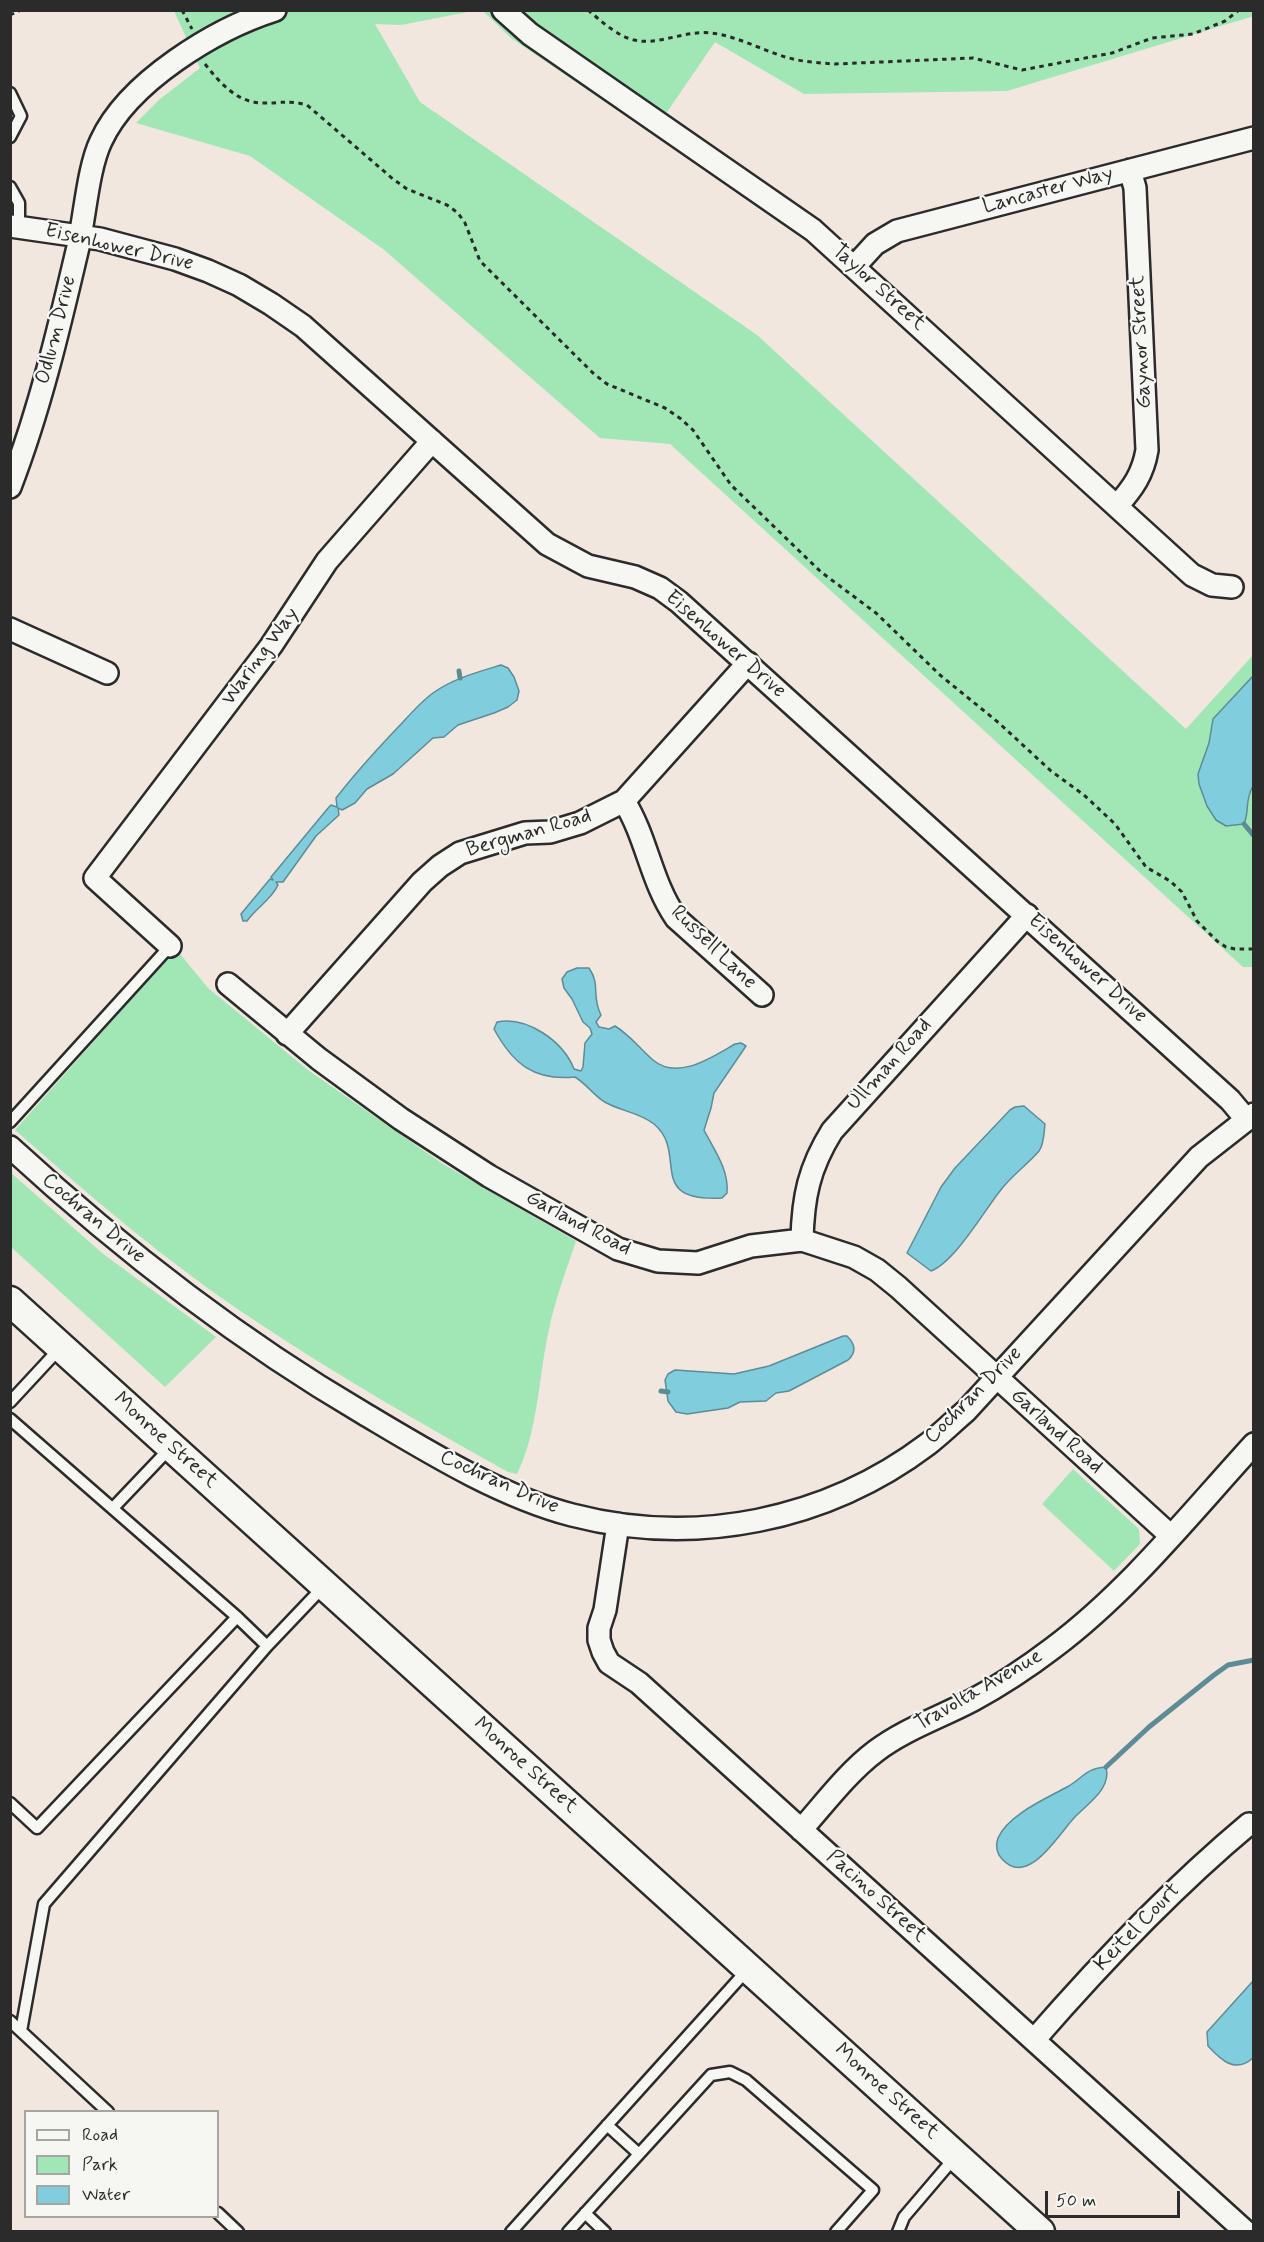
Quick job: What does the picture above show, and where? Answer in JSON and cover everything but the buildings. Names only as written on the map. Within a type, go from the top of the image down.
[{"type":"main road","name":"Monroe Street","points":[[11,1304],[1040,2232]]},
{"type":"street","name":"Odlum Drive","points":[[10,487],[49,368],[80,236],[93,164],[101,141],[111,124],[142,88],[169,65],[197,46],[240,23],[275,10]]},
{"type":"street","name":"Taylor Street","points":[[503,10],[530,34],[795,216],[1192,574],[1212,585],[1232,587]]},
{"type":"street","name":"Lancaster Way","points":[[854,267],[875,244],[897,231],[1254,138]]},
{"type":"street","name":"Gaynor Street","points":[[1117,506],[1135,486],[1145,464],[1147,450],[1135,188],[1130,170]]},
{"type":"street","name":"Eisenhower Drive","points":[[15,226],[80,236],[175,259],[239,285],[303,326],[547,544],[588,566],[635,577],[660,588],[679,602],[1250,1116]]},
{"type":"street","name":"Waring Way","points":[[170,946],[95,878],[271,646],[327,561],[432,441]]},
{"type":"street","points":[[10,629],[108,673]]},
{"type":"street","name":"Bergman Road","points":[[287,1034],[422,882],[440,866],[460,853],[494,841],[525,833],[550,832],[580,823],[624,801],[748,663]]},
{"type":"street","name":"Russell Lane","points":[[624,801],[640,831],[658,887],[676,918],[762,995]]},
{"type":"street","name":"Ullman Road","points":[[802,1240],[805,1196],[812,1170],[832,1131],[1027,915]]},
{"type":"street","name":"Garland Road","points":[[228,984],[287,1034],[401,1119],[489,1176],[618,1249],[658,1262],[698,1263],[751,1246],[802,1240],[854,1257],[877,1270],[1171,1536]]},
{"type":"street","name":"Cochran Drive","points":[[10,1147],[72,1204],[226,1326],[326,1392],[454,1464],[514,1494],[570,1514],[618,1524],[678,1530],[732,1526],[780,1516],[842,1495],[880,1476],[928,1444],[966,1411],[1184,1173],[1215,1143],[1250,1116]]},
{"type":"street","name":"Travolta Avenue","points":[[801,1830],[858,1767],[877,1750],[994,1688],[1053,1648],[1117,1593],[1254,1444]]},
{"type":"street","name":"Pacino Street","points":[[618,1524],[605,1611],[599,1628],[599,1640],[609,1663],[639,1683],[1246,2232]]},
{"type":"street","name":"Keitel Court","points":[[1034,2040],[1148,1916],[1195,1870],[1249,1824]]},
{"type":"lane","points":[[10,93],[21,116],[10,137]]},
{"type":"lane","points":[[10,187],[19,203],[15,226]]},
{"type":"lane","points":[[10,1122],[170,946]]},
{"type":"lane","points":[[10,1402],[61,1347]]},
{"type":"lane","points":[[10,1419],[237,1617],[267,1646]]},
{"type":"lane","points":[[112,1508],[172,1447]]},
{"type":"lane","points":[[21,2031],[44,1904],[267,1646],[325,1585]]},
{"type":"lane","points":[[10,1803],[38,1828],[237,1617]]},
{"type":"lane","points":[[511,2232],[748,1968]]},
{"type":"lane","points":[[10,2021],[106,2110]]},
{"type":"lane","points":[[568,2232],[711,2075],[730,2072],[746,2080],[873,2190],[836,2232]]},
{"type":"lane","points":[[607,2125],[639,2154]]},
{"type":"lane","points":[[898,2232],[904,2217],[956,2156]]},
{"type":"lane","points":[[585,2213],[605,2232]]},
{"type":"lane","points":[[219,2214],[238,2232]]},
{"type":"path","points":[[10,15],[21,10]]},
{"type":"path","points":[[588,10],[618,33],[642,42],[691,32],[708,33],[742,40],[790,58],[816,62],[835,64],[973,58],[1022,70],[1112,53],[1152,38],[1193,34],[1225,21],[1239,10]]},
{"type":"path","points":[[197,46],[204,63],[232,93],[246,100],[263,103],[290,100],[307,105],[393,179],[407,189],[447,205],[458,213],[465,223],[480,261],[594,374],[607,384],[665,408],[681,419],[693,430],[731,485],[821,572],[876,613],[940,675],[1116,824],[1146,867],[1170,881],[1182,892],[1197,921],[1217,941],[1235,949],[1254,949]]},
{"type":"green space","points":[[1253,10],[1254,16],[1007,91],[804,94],[715,42],[652,134],[511,38],[483,11]]},
{"type":"green space","points":[[174,11],[473,11],[401,25],[375,24],[420,102],[757,335],[1186,729],[1253,655],[1253,967],[1243,967],[670,444],[600,438],[383,249],[250,156],[136,123],[160,99],[200,68]]},
{"type":"green space","points":[[176,949],[208,988],[308,1070],[443,1164],[576,1241],[554,1310],[529,1442],[517,1474],[508,1472],[380,1399],[222,1299],[131,1229],[15,1130]]},
{"type":"green space","points":[[10,1172],[102,1253],[216,1337],[165,1387],[11,1247]]},
{"type":"green space","points":[[1073,1469],[1139,1529],[1140,1544],[1114,1571],[1042,1504]]},
{"type":"water","points":[[501,665],[508,668],[514,677],[519,691],[517,700],[494,713],[458,725],[444,737],[433,738],[393,774],[367,789],[355,803],[342,810],[338,808],[339,815],[316,836],[283,882],[276,882],[278,885],[272,895],[247,921],[243,921],[241,914],[270,879],[273,880],[271,877],[329,807],[331,805],[337,807],[336,798],[344,788],[417,707],[448,684]]},
{"type":"water","points":[[1253,676],[1253,786],[1244,824],[1226,826],[1216,820],[1207,806],[1198,774],[1209,743],[1213,719]]},
{"type":"water","points":[[577,968],[589,968],[593,974],[601,1015],[596,1022],[599,1027],[609,1029],[615,1026],[663,1066],[684,1068],[706,1060],[735,1044],[741,1043],[746,1046],[714,1093],[704,1130],[726,1176],[727,1193],[722,1198],[698,1197],[683,1192],[675,1184],[664,1136],[654,1124],[603,1101],[575,1077],[548,1076],[526,1068],[517,1061],[501,1041],[494,1029],[497,1022],[508,1021],[532,1027],[553,1040],[562,1049],[574,1069],[581,1071],[585,1043],[592,1034],[564,988],[562,979],[567,972]]},
{"type":"water","points":[[1024,1106],[1045,1124],[1041,1148],[1004,1186],[959,1247],[940,1266],[931,1271],[907,1253],[941,1187],[955,1168],[1010,1110]]},
{"type":"water","points":[[847,1336],[854,1348],[848,1360],[789,1391],[776,1393],[766,1401],[740,1402],[728,1408],[687,1414],[676,1412],[668,1401],[665,1380],[668,1374],[675,1370],[734,1374],[769,1366]]},
{"type":"water","points":[[1106,1767],[1105,1782],[1097,1796],[1074,1818],[1042,1856],[1022,1867],[1012,1866],[1002,1859],[997,1850],[997,1841],[1010,1822],[1028,1808],[1067,1787],[1089,1771]]},
{"type":"water","points":[[1253,1981],[1253,2058],[1246,2063],[1234,2065],[1223,2060],[1208,2046],[1207,2032]]},
{"type":"waterway","points":[[459,671],[460,678]]},
{"type":"waterway","points":[[1244,824],[1254,836]]},
{"type":"waterway","points":[[661,1391],[668,1392]]},
{"type":"waterway","points":[[1106,1767],[1149,1727],[1214,1675],[1228,1665],[1254,1660]]}]
